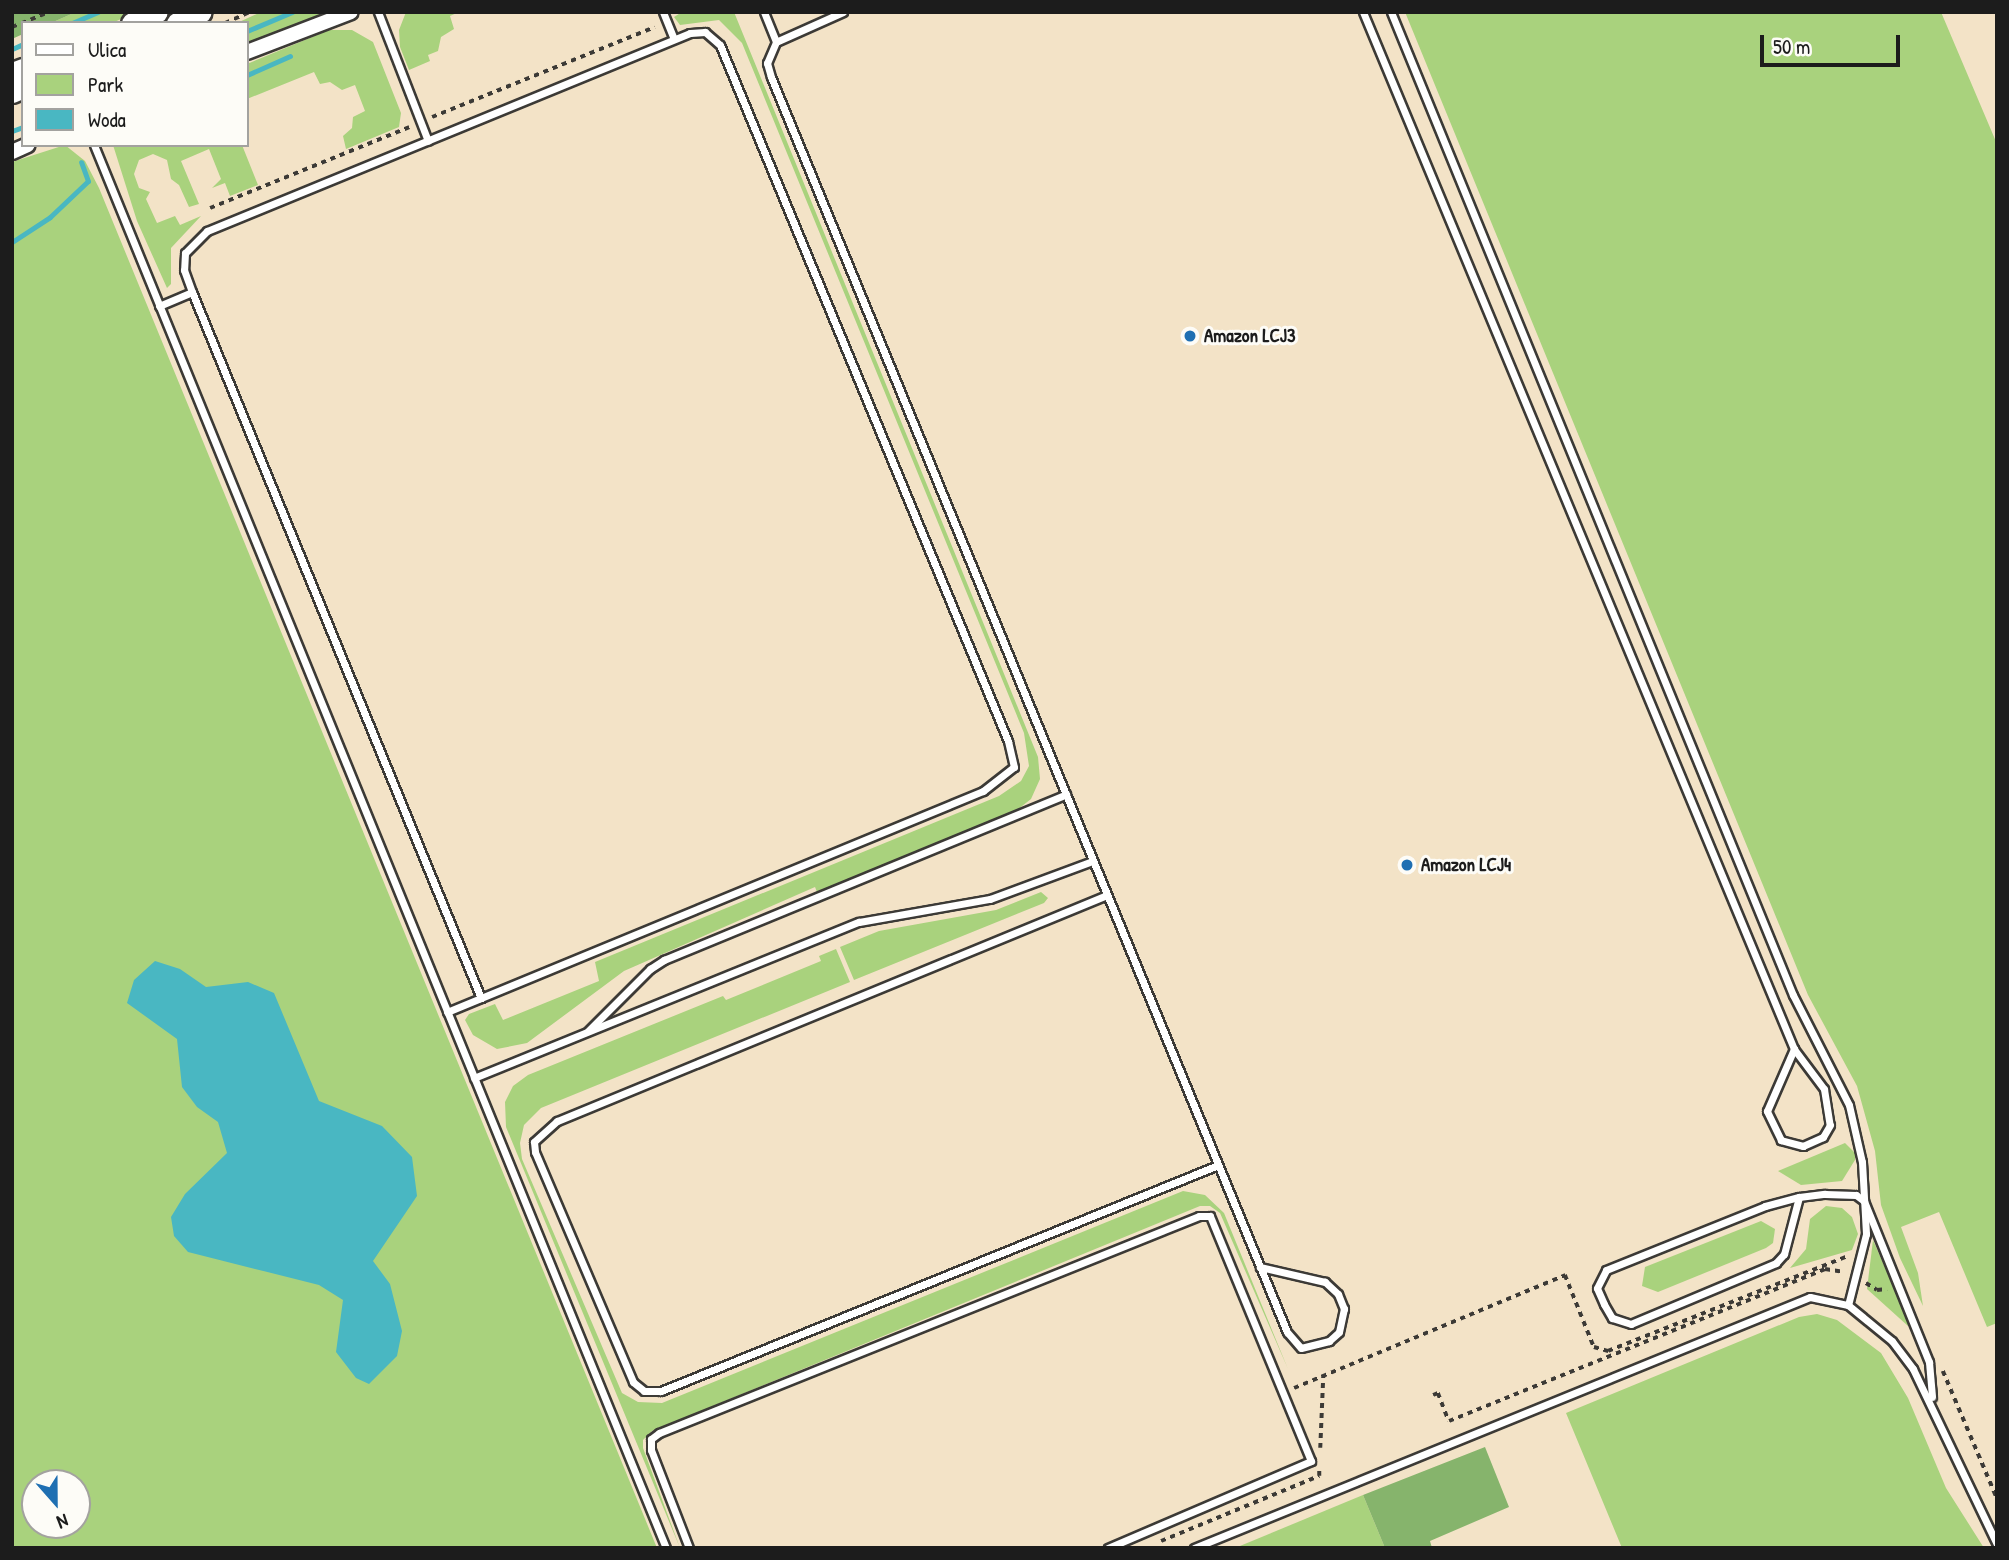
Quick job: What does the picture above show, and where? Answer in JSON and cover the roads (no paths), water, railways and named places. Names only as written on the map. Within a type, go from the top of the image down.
[{"type":"main road","points":[[137,21],[157,12]]},
{"type":"main road","points":[[181,21],[201,12]]},
{"type":"street","points":[[248,52],[351,12]]},
{"type":"lane","points":[[378,12],[428,141]]},
{"type":"lane","points":[[663,12],[674,39]]},
{"type":"lane","points":[[764,12],[776,42]]},
{"type":"lane","points":[[843,12],[776,42],[767,64],[771,77],[1260,1267],[1293,1341],[1301,1348],[1312,1347],[1339,1332],[1344,1308],[1338,1294],[1325,1282],[1260,1267]]},
{"type":"lane","points":[[1363,12],[1794,1049],[1824,1089],[1831,1110],[1830,1125],[1822,1137],[1803,1146],[1781,1140],[1766,1111],[1794,1049]]},
{"type":"lane","points":[[1391,12],[1793,995],[1849,1105],[1862,1162],[1864,1201],[1863,1257],[1848,1305]]},
{"type":"lane","points":[[447,1012],[481,998],[983,791],[1014,767],[1003,728],[720,45],[705,32],[674,39],[207,231],[186,253],[184,270],[192,292],[481,998]]},
{"type":"lane","points":[[95,147],[666,1548]]},
{"type":"lane","points":[[159,306],[192,292]]},
{"type":"lane","points":[[585,1034],[650,969],[664,960],[1066,794]]},
{"type":"lane","points":[[474,1079],[859,922],[990,899],[1093,861]]},
{"type":"lane","points":[[1107,895],[557,1121],[534,1142],[535,1152],[633,1382],[645,1391],[661,1391],[1218,1165]]},
{"type":"lane","points":[[1799,1197],[1784,1254],[1776,1263],[1630,1324],[1612,1318],[1597,1288],[1606,1270],[1758,1208],[1799,1197],[1844,1192],[1864,1201],[1930,1362],[1932,1402]]},
{"type":"lane","points":[[689,1548],[651,1450],[651,1439],[659,1433],[1199,1216],[1214,1222],[1310,1454],[1308,1465],[1108,1548]]},
{"type":"lane","points":[[1194,1548],[1795,1299],[1823,1298],[1848,1305],[1892,1341],[1932,1402],[1997,1544]]},
{"type":"water","points":[[155,961],[180,969],[206,987],[248,982],[274,993],[319,1101],[382,1126],[412,1157],[417,1196],[373,1261],[390,1284],[402,1331],[397,1356],[369,1384],[356,1378],[336,1352],[343,1300],[319,1285],[188,1252],[174,1236],[171,1217],[185,1194],[227,1153],[218,1122],[197,1107],[182,1087],[177,1039],[127,1003],[134,980]]},
{"type":"waterway","points":[[77,21],[98,12]]},
{"type":"waterway","points":[[248,31],[292,12]]},
{"type":"waterway","points":[[12,49],[21,45]]},
{"type":"waterway","points":[[248,75],[290,56]]},
{"type":"waterway","points":[[12,131],[21,128]]},
{"type":"waterway","points":[[12,242],[50,217],[88,181],[81,162]]},
{"type":"place","name":"Amazon LCJ3","points":[[1190,336]]},
{"type":"place","name":"Amazon LCJ4","points":[[1407,865]]}]
